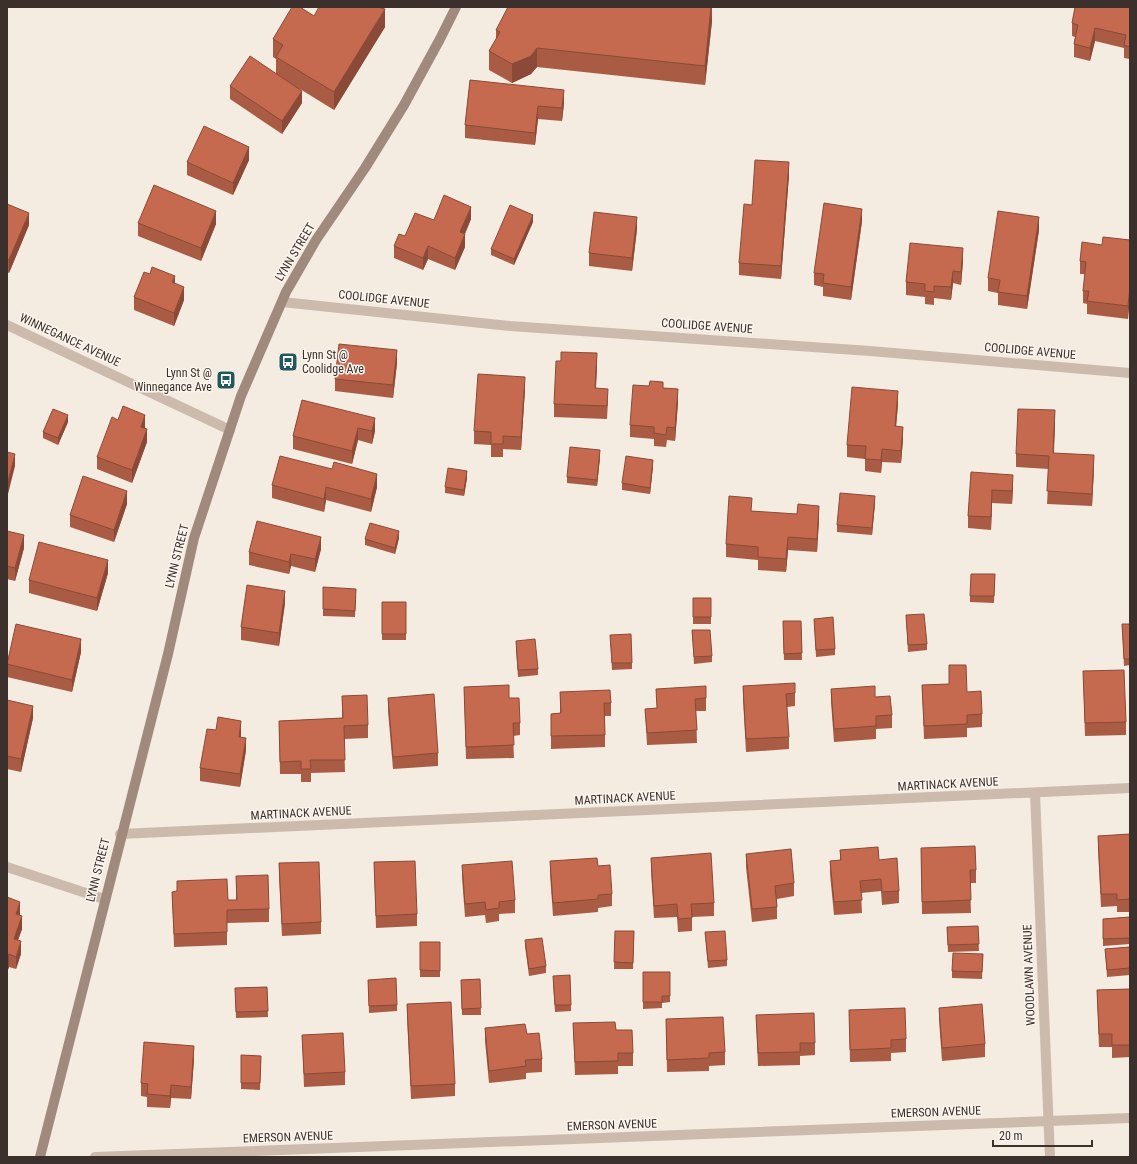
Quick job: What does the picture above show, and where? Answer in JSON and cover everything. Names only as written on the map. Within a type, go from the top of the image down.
[{"type":"main road","name":"LYNN STREET","points":[[40,1157],[120,834],[168,654],[194,538],[241,396],[282,302],[316,240],[365,168],[404,105],[456,7]]},
{"type":"street","name":"COOLIDGE AVENUE","points":[[282,302],[510,326],[870,351],[1130,373]]},
{"type":"street","name":"WINNEGANCE AVENUE","points":[[7,325],[230,430]]},
{"type":"street","name":"MARTINACK AVENUE","points":[[120,834],[1130,788]]},
{"type":"street","name":"WOODLAWN AVENUE","points":[[1035,793],[1050,1157]]},
{"type":"street","points":[[7,867],[104,899]]},
{"type":"street","name":"EMERSON AVENUE","points":[[95,1157],[1130,1118]]},
{"type":"building","points":[[292,7],[300,7],[314,16],[319,7],[378,7],[385,9],[334,92],[276,57],[283,45],[273,39]]},
{"type":"building","points":[[508,7],[711,7],[705,66],[537,48],[531,56],[512,64],[489,51],[500,32],[496,30]]},
{"type":"building","points":[[1075,7],[1130,7],[1130,47],[1124,45],[1126,35],[1095,28],[1090,48],[1074,44],[1078,25],[1072,23]]},
{"type":"building","points":[[250,56],[302,91],[282,121],[230,86]]},
{"type":"building","points":[[470,80],[564,90],[562,108],[538,106],[535,133],[465,125]]},
{"type":"building","points":[[204,126],[249,147],[233,183],[187,162]]},
{"type":"building","points":[[755,160],[789,162],[781,266],[739,263],[744,204],[752,205]]},
{"type":"building","points":[[154,185],[216,211],[201,248],[138,223]]},
{"type":"building","points":[[444,195],[471,207],[460,232],[465,234],[455,258],[428,246],[423,258],[394,246],[399,234],[405,236],[415,213],[434,220]]},
{"type":"building","points":[[824,203],[862,209],[851,287],[823,283],[824,274],[814,273]]},
{"type":"building","points":[[7,204],[29,213],[9,260],[7,259]]},
{"type":"building","points":[[510,205],[533,215],[514,259],[491,249]]},
{"type":"building","points":[[998,211],[1039,217],[1027,296],[998,292],[1000,280],[988,278]]},
{"type":"building","points":[[594,212],[637,217],[632,258],[589,253]]},
{"type":"building","points":[[1103,237],[1130,240],[1130,286],[1128,306],[1087,301],[1089,291],[1083,291],[1086,262],[1080,261],[1082,242],[1102,245]]},
{"type":"building","points":[[910,243],[963,248],[961,272],[953,271],[951,287],[934,286],[934,292],[925,291],[925,284],[906,282]]},
{"type":"building","points":[[152,267],[175,276],[172,282],[184,287],[174,313],[134,297],[144,272],[150,274]]},
{"type":"building","points":[[339,344],[397,350],[393,385],[335,379]]},
{"type":"building","points":[[561,352],[597,353],[595,388],[608,389],[607,406],[554,404],[556,361],[561,361]]},
{"type":"building","points":[[478,374],[525,377],[521,437],[503,436],[503,444],[491,444],[491,432],[474,431]]},
{"type":"building","points":[[650,381],[663,382],[663,388],[678,389],[675,428],[667,427],[666,435],[654,433],[654,427],[630,425],[633,385],[649,386]]},
{"type":"building","points":[[852,387],[898,391],[895,426],[903,427],[901,451],[882,449],[881,460],[865,459],[866,446],[847,445]]},
{"type":"building","points":[[302,400],[375,418],[372,431],[358,428],[352,451],[293,436]]},
{"type":"building","points":[[123,406],[145,415],[141,427],[147,429],[132,470],[97,457],[112,417],[118,420]]},
{"type":"building","points":[[53,409],[68,415],[58,438],[43,432]]},
{"type":"building","points":[[1018,409],[1055,410],[1053,453],[1094,455],[1092,494],[1047,491],[1049,456],[1016,454]]},
{"type":"building","points":[[570,447],[600,450],[597,480],[567,477]]},
{"type":"building","points":[[7,452],[15,454],[7,485]]},
{"type":"building","points":[[280,456],[332,469],[334,462],[377,474],[371,499],[326,487],[324,499],[272,485]]},
{"type":"building","points":[[626,456],[653,460],[650,488],[622,483]]},
{"type":"building","points":[[448,468],[467,471],[464,490],[445,487]]},
{"type":"building","points":[[971,472],[1013,475],[1012,491],[992,490],[991,517],[968,516]]},
{"type":"building","points":[[83,476],[127,491],[114,530],[70,515]]},
{"type":"building","points":[[840,493],[875,496],[872,528],[837,525]]},
{"type":"building","points":[[729,496],[752,498],[751,511],[797,514],[798,504],[819,506],[817,539],[788,537],[786,559],[758,557],[758,547],[726,544]]},
{"type":"building","points":[[257,521],[321,537],[315,559],[291,554],[289,562],[249,552]]},
{"type":"building","points":[[370,523],[399,531],[395,548],[365,539]]},
{"type":"building","points":[[7,531],[24,535],[15,568],[7,566]]},
{"type":"building","points":[[39,542],[108,560],[97,598],[29,580]]},
{"type":"building","points":[[971,574],[995,574],[994,596],[970,596]]},
{"type":"building","points":[[247,585],[285,591],[279,633],[241,627]]},
{"type":"building","points":[[323,587],[356,589],[355,611],[323,609]]},
{"type":"building","points":[[693,598],[711,598],[711,617],[693,617]]},
{"type":"building","points":[[382,602],[406,602],[406,634],[382,634]]},
{"type":"building","points":[[924,614],[927,644],[908,645],[906,615]]},
{"type":"building","points":[[833,617],[835,649],[816,650],[814,619]]},
{"type":"building","points":[[783,621],[801,621],[802,653],[784,654]]},
{"type":"building","points":[[16,624],[81,639],[72,680],[7,664]]},
{"type":"building","points":[[1122,624],[1130,624],[1130,659],[1124,659]]},
{"type":"building","points":[[692,630],[710,630],[712,656],[694,657]]},
{"type":"building","points":[[631,634],[632,663],[612,663],[610,635]]},
{"type":"building","points":[[535,639],[538,669],[518,670],[516,641]]},
{"type":"building","points":[[949,665],[966,665],[967,692],[981,691],[982,714],[967,715],[967,724],[924,726],[922,685],[949,684]]},
{"type":"building","points":[[1124,670],[1126,722],[1085,723],[1083,671]]},
{"type":"building","points":[[795,683],[795,693],[786,694],[789,737],[746,739],[743,686]]},
{"type":"building","points":[[509,685],[509,698],[519,698],[520,723],[513,723],[514,745],[466,747],[464,687]]},
{"type":"building","points":[[706,686],[706,698],[695,699],[697,730],[647,733],[645,709],[657,708],[656,689]]},
{"type":"building","points":[[875,686],[875,697],[890,696],[892,715],[876,716],[876,726],[834,729],[831,689]]},
{"type":"building","points":[[610,690],[611,703],[604,703],[605,735],[551,736],[551,714],[561,713],[560,692]]},
{"type":"building","points":[[434,694],[438,753],[393,757],[388,698]]},
{"type":"building","points":[[367,695],[368,725],[344,726],[345,760],[310,760],[311,769],[301,769],[301,761],[280,762],[279,721],[343,718],[342,696]]},
{"type":"building","points":[[7,700],[33,706],[21,759],[7,756]]},
{"type":"building","points":[[218,717],[241,721],[239,737],[246,738],[240,774],[200,768],[207,729],[216,730]]},
{"type":"building","points":[[1130,834],[1130,899],[1117,900],[1117,894],[1101,894],[1098,836]]},
{"type":"building","points":[[975,846],[976,870],[970,870],[971,900],[922,902],[921,848]]},
{"type":"building","points":[[878,847],[879,860],[897,858],[899,891],[882,892],[881,879],[860,881],[862,900],[834,902],[830,861],[841,860],[840,850]]},
{"type":"building","points":[[791,849],[794,883],[775,886],[777,907],[752,909],[746,854]]},
{"type":"building","points":[[711,853],[714,903],[691,904],[692,918],[678,919],[677,904],[654,906],[651,858]]},
{"type":"building","points":[[597,858],[598,866],[610,865],[612,894],[598,895],[598,899],[553,903],[550,861]]},
{"type":"building","points":[[415,861],[417,914],[376,916],[374,862]]},
{"type":"building","points":[[512,861],[515,900],[499,902],[499,908],[486,910],[485,902],[465,904],[462,865]]},
{"type":"building","points":[[319,862],[321,922],[282,924],[279,863]]},
{"type":"building","points":[[268,875],[269,909],[227,910],[227,932],[174,934],[172,892],[177,891],[177,881],[227,879],[228,900],[237,900],[236,876]]},
{"type":"building","points":[[7,897],[20,902],[16,914],[22,916],[14,939],[21,941],[16,957],[9,954],[7,959]]},
{"type":"building","points":[[1130,917],[1130,938],[1103,939],[1103,919]]},
{"type":"building","points":[[978,926],[979,944],[948,945],[947,927]]},
{"type":"building","points":[[615,931],[634,931],[633,963],[614,962]]},
{"type":"building","points":[[725,931],[727,960],[708,961],[705,932]]},
{"type":"building","points":[[542,938],[546,966],[529,969],[525,940]]},
{"type":"building","points":[[420,942],[440,942],[440,971],[420,970]]},
{"type":"building","points":[[1130,947],[1130,968],[1107,970],[1105,949]]},
{"type":"building","points":[[953,953],[983,954],[982,972],[952,971]]},
{"type":"building","points":[[643,972],[670,972],[670,996],[662,996],[662,1002],[643,1002]]},
{"type":"building","points":[[570,975],[571,1005],[555,1005],[553,976]]},
{"type":"building","points":[[396,978],[397,1005],[369,1006],[368,980]]},
{"type":"building","points":[[480,979],[481,1008],[462,1009],[461,980]]},
{"type":"building","points":[[267,987],[268,1011],[236,1012],[235,988]]},
{"type":"building","points":[[1130,989],[1130,1045],[1112,1045],[1112,1034],[1099,1034],[1097,990]]},
{"type":"building","points":[[451,1002],[455,1084],[411,1086],[407,1004]]},
{"type":"building","points":[[982,1004],[985,1044],[942,1048],[939,1008]]},
{"type":"building","points":[[905,1008],[906,1039],[891,1040],[891,1048],[850,1050],[849,1010]]},
{"type":"building","points":[[814,1013],[815,1043],[800,1043],[800,1052],[758,1053],[756,1015]]},
{"type":"building","points":[[723,1017],[725,1052],[709,1053],[709,1058],[667,1060],[666,1019]]},
{"type":"building","points":[[615,1022],[616,1030],[632,1030],[633,1053],[618,1053],[618,1061],[575,1062],[573,1023]]},
{"type":"building","points":[[525,1024],[527,1034],[539,1033],[542,1059],[525,1060],[526,1066],[489,1071],[485,1028]]},
{"type":"building","points":[[343,1033],[345,1072],[304,1074],[302,1035]]},
{"type":"building","points":[[144,1042],[194,1046],[191,1087],[171,1085],[170,1096],[147,1094],[148,1084],[141,1083]]},
{"type":"building","points":[[241,1055],[261,1056],[260,1083],[241,1083]]},
{"type":"place","name":"Lynn St @ Coolidge Ave","points":[[288,362]]},
{"type":"place","name":"Lynn St @ Winnegance Ave","points":[[226,380]]}]
